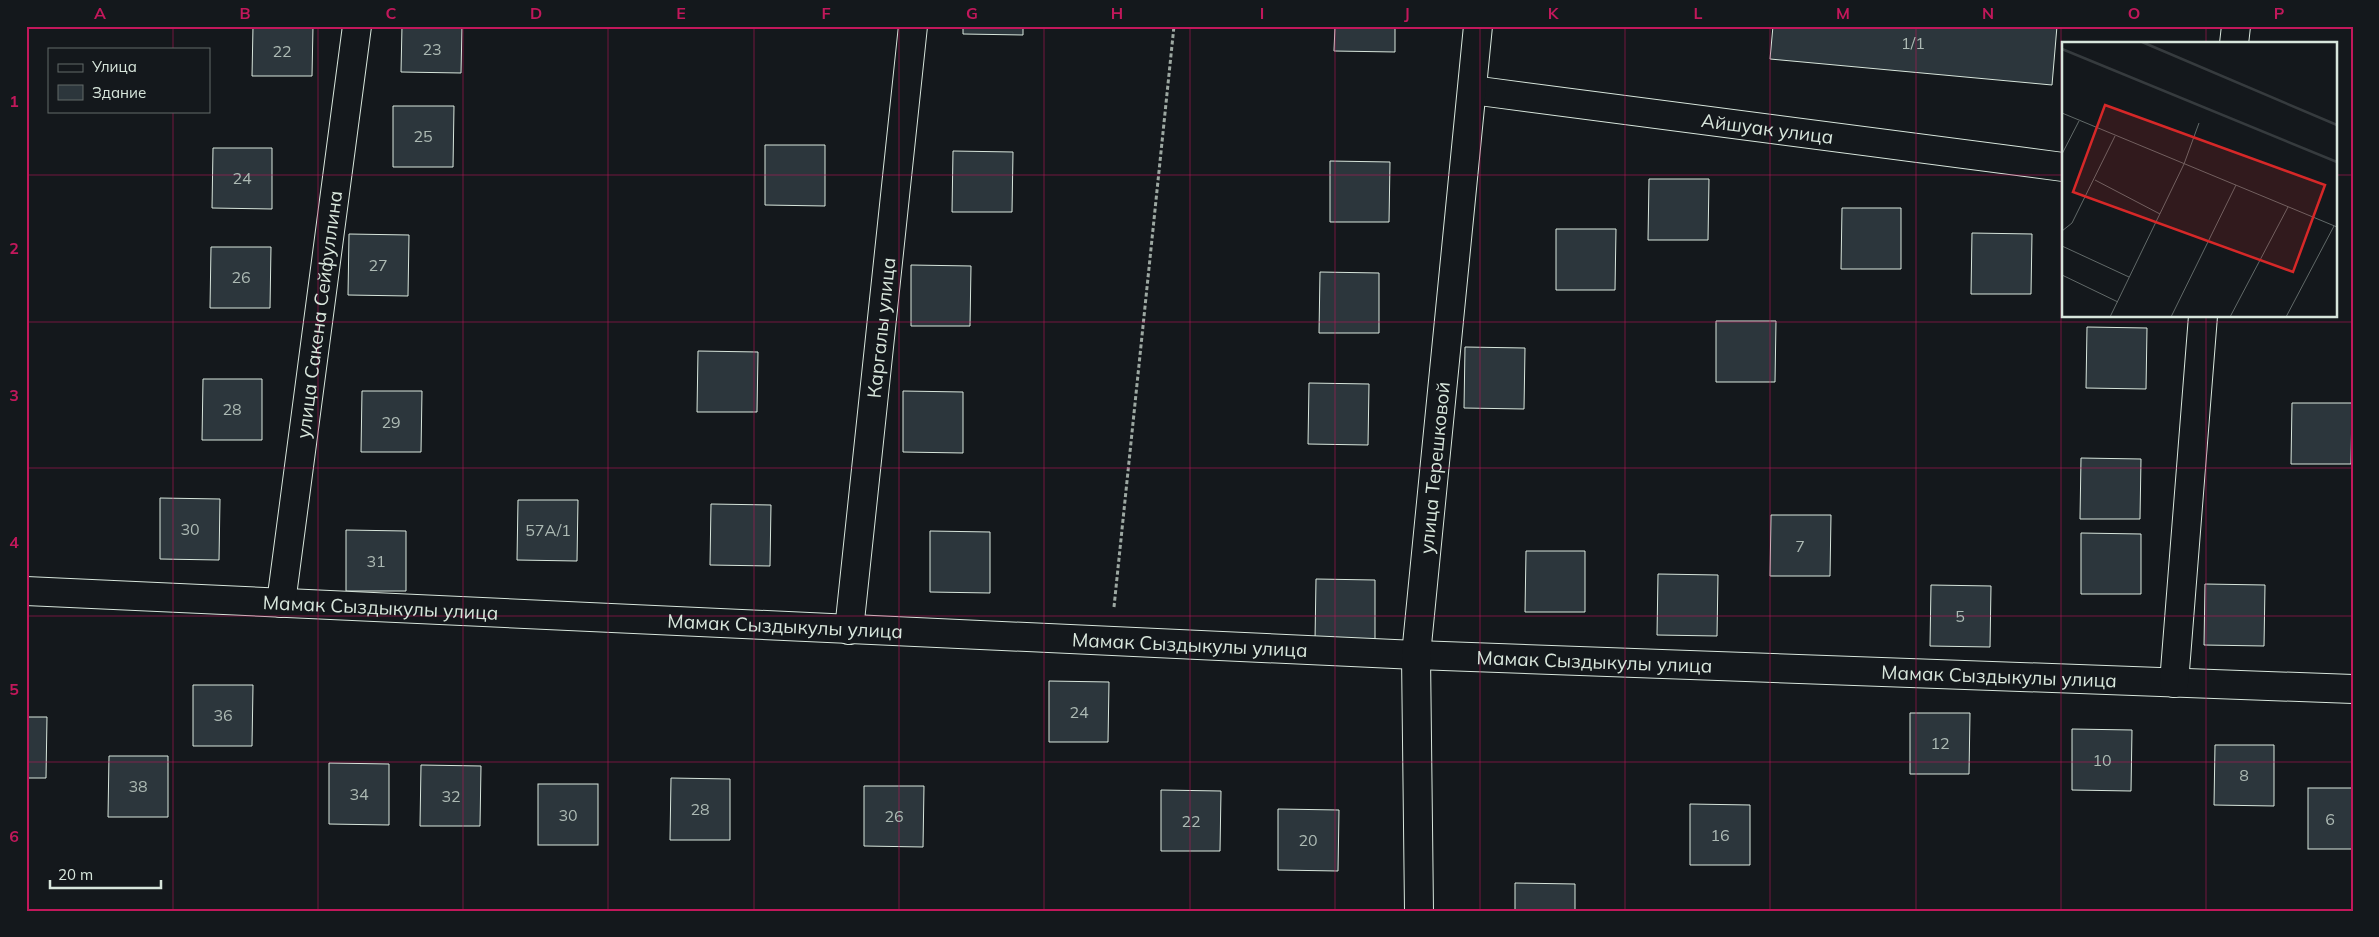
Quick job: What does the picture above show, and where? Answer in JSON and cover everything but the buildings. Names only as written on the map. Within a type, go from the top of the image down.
[{"type":"street","name":"улица Сакена Сейфуллина","points":[[281,602],[357,26]]},
{"type":"street","name":"Каргалы улица","points":[[849,630],[913,26]]},
{"type":"street","name":"улица Терешковой","points":[[1419,911],[1416,655],[1478,26]]},
{"type":"street","points":[[2234,42],[2236,26]]},
{"type":"street","name":"Айшуак улица","points":[[1472,90],[2062,168]]},
{"type":"street","points":[[2174,683],[2203,318]]},
{"type":"street","name":"Мамак Сыздыкулы улица","points":[[26,591],[1416,655],[2353,689]]},
{"type":"path","points":[[1111,640],[1174,26]]}]
